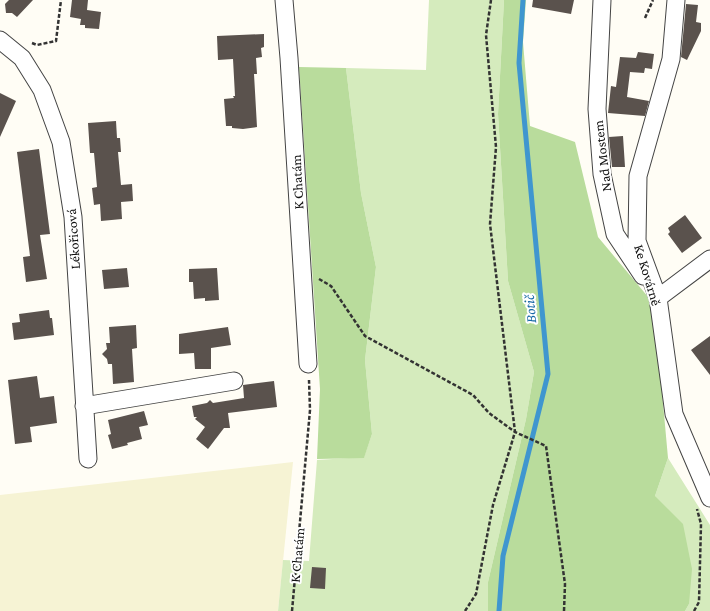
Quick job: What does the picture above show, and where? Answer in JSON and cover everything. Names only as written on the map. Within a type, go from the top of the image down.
[{"type":"street","name":"K Chatám","points":[[284,0],[308,364]]},
{"type":"street","points":[[601,8],[610,0]]},
{"type":"street","name":"Ke Kovárně","points":[[676,0],[671,59],[638,176],[637,241],[658,298],[674,414],[703,500]]},
{"type":"street","name":"Nad Mostem","points":[[601,8],[597,109],[602,174],[615,234],[658,298]]},
{"type":"street","name":"Lékořicová","points":[[0,40],[22,58],[42,90],[61,142],[73,216],[88,459]]},
{"type":"street","points":[[658,298],[710,259]]},
{"type":"street","points":[[84,406],[234,381]]},
{"type":"path","points":[[29,43],[37,45],[56,41],[61,0]]},
{"type":"path","points":[[465,611],[476,594],[493,505],[515,432],[490,224],[496,147],[486,35],[491,0]]},
{"type":"path","points":[[645,18],[653,0]]},
{"type":"path","points":[[302,270],[331,286],[365,336],[473,395],[489,413],[515,432],[546,446],[565,584],[564,611]]},
{"type":"path","name":"K Chatám","points":[[292,611],[310,410],[308,364]]},
{"type":"path","points":[[694,611],[699,602],[703,500]]},
{"type":"shaded area","points":[[293,462],[278,611],[0,611],[0,495]]},
{"type":"green space","points":[[429,0],[504,0],[498,114],[508,281],[534,372],[526,419],[488,582],[488,611],[278,611],[283,560],[309,561],[317,460],[364,457],[372,434],[365,360],[376,267],[361,193],[346,68],[426,70]]},
{"type":"green space","points":[[504,0],[526,0],[523,42],[530,126],[575,142],[598,237],[654,304],[668,458],[655,496],[683,524],[692,569],[689,604],[685,611],[488,611],[488,582],[526,419],[534,372],[508,281],[498,114]]},
{"type":"green space","points":[[299,67],[346,68],[361,193],[376,267],[365,360],[372,434],[364,458],[317,459],[320,389]]},
{"type":"green space","points":[[668,458],[710,525],[710,611],[685,611],[689,604],[655,496]]},
{"type":"building","points":[[9,0],[33,0],[17,17],[12,13],[6,13],[5,4]]},
{"type":"building","points":[[72,0],[88,0],[87,10],[101,12],[99,29],[85,28],[85,25],[80,25],[81,19],[70,17]]},
{"type":"building","points":[[533,0],[574,0],[571,14],[532,7]]},
{"type":"building","points":[[686,4],[698,5],[696,22],[701,23],[701,31],[687,60],[681,57]]},
{"type":"building","points":[[264,34],[264,47],[261,48],[262,57],[256,58],[257,74],[254,74],[257,127],[243,129],[226,126],[224,99],[234,98],[233,96],[235,96],[233,59],[218,60],[217,36]]},
{"type":"building","points":[[638,52],[654,54],[652,69],[645,68],[644,73],[630,72],[627,97],[649,101],[645,116],[608,113],[611,86],[616,87],[620,57],[636,58]]},
{"type":"building","points":[[0,93],[16,101],[0,137]]},
{"type":"building","points":[[116,121],[117,138],[120,138],[121,152],[118,152],[121,185],[132,184],[133,201],[121,202],[122,219],[101,221],[100,204],[94,205],[92,188],[97,187],[94,153],[90,153],[88,123]]},
{"type":"building","points":[[623,136],[625,167],[612,167],[609,137]]},
{"type":"building","points":[[39,149],[50,234],[40,235],[47,279],[26,282],[23,257],[30,256],[17,152]]},
{"type":"building","points":[[685,215],[702,238],[682,253],[668,234],[670,232],[668,228]]},
{"type":"building","points":[[127,268],[129,287],[104,289],[102,270]]},
{"type":"building","points":[[217,268],[219,300],[205,301],[205,298],[194,299],[193,282],[189,282],[189,269]]},
{"type":"building","points":[[49,310],[50,318],[52,318],[54,335],[14,340],[12,323],[20,322],[19,314]]},
{"type":"building","points":[[136,325],[137,348],[132,349],[134,382],[113,384],[112,364],[108,364],[107,359],[102,354],[107,349],[106,343],[110,343],[109,327]]},
{"type":"building","points":[[228,327],[231,345],[211,348],[211,369],[195,369],[194,353],[179,354],[179,334]]},
{"type":"building","points":[[710,336],[710,375],[691,350]]},
{"type":"building","points":[[37,376],[40,398],[54,396],[57,423],[30,427],[32,442],[15,444],[8,380]]},
{"type":"building","points":[[274,381],[277,407],[228,413],[230,428],[224,428],[208,449],[196,439],[205,427],[195,419],[197,417],[194,417],[192,406],[207,403],[210,400],[213,403],[244,398],[243,385]]},
{"type":"building","points":[[144,411],[148,425],[139,427],[142,439],[127,443],[128,445],[112,449],[108,435],[111,434],[108,420]]},
{"type":"building","points":[[312,567],[326,568],[325,589],[310,588]]},
{"type":"waterway","name":"Botič","points":[[499,611],[503,556],[548,374],[519,63],[523,0]]}]
